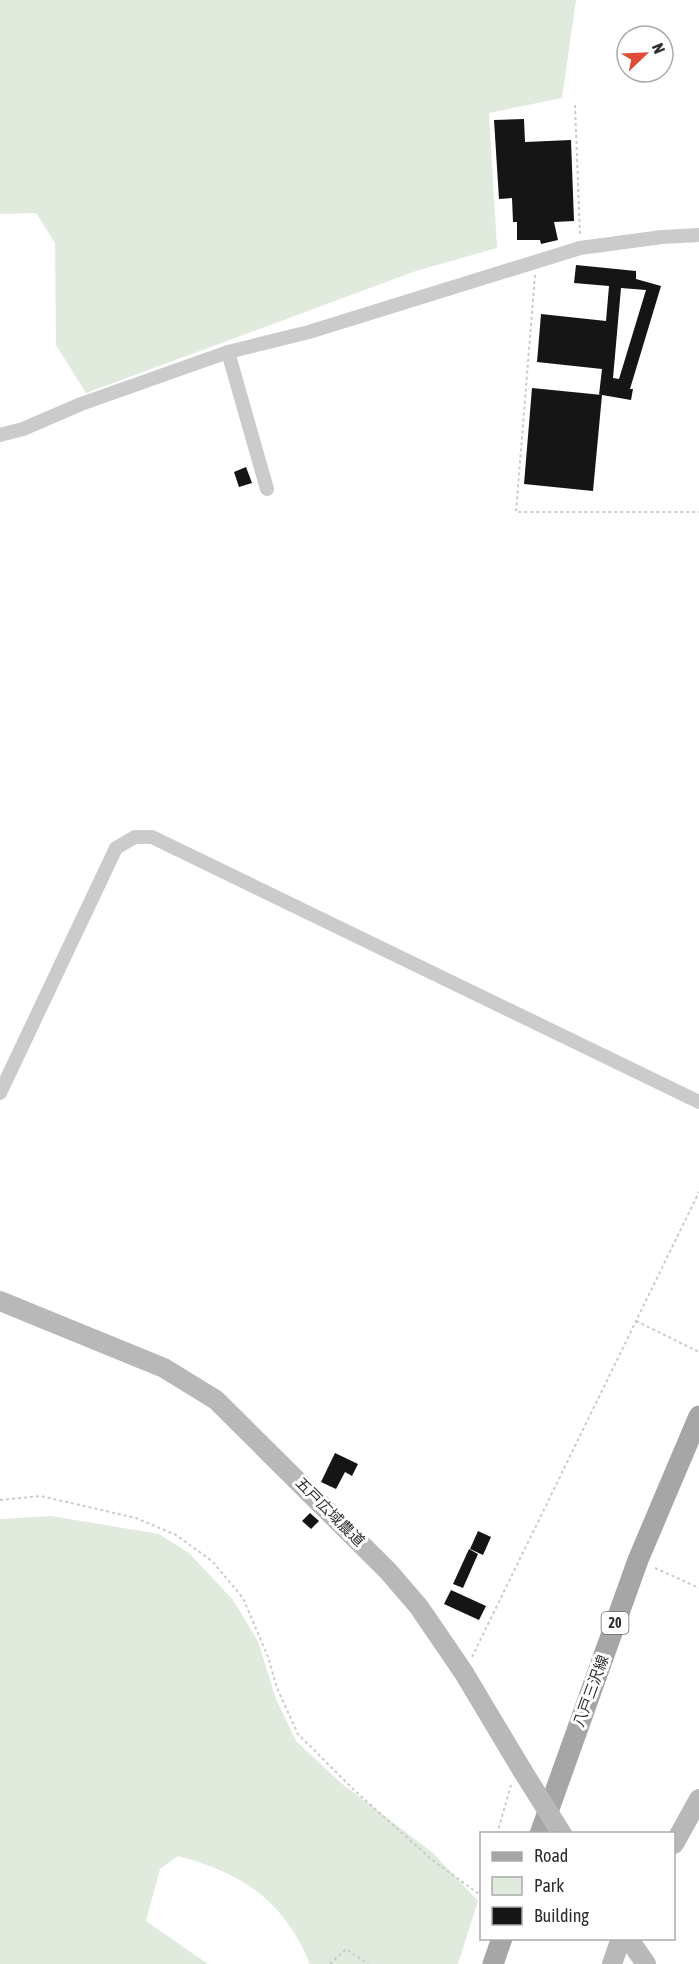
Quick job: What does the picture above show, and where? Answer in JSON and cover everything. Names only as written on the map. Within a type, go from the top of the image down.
[{"type":"main road","name":"八戸三沢線","points":[[540,1832],[638,1560],[699,1416]]},
{"type":"main road","points":[[493,1964],[501,1940]]},
{"type":"street","points":[[0,435],[23,429],[81,404],[228,352],[309,332],[580,248],[662,237],[699,235]]},
{"type":"street","points":[[228,352],[267,489]]},
{"type":"street","points":[[0,1093],[116,848],[135,837],[152,837],[699,1102]]},
{"type":"street","name":"五戸広域農道","points":[[0,1301],[164,1368],[216,1400],[388,1571],[419,1607],[464,1673],[561,1832]]},
{"type":"street","points":[[675,1842],[699,1799]]},
{"type":"street","points":[[612,1964],[620,1940]]},
{"type":"street","points":[[629,1940],[646,1964]]},
{"type":"path","points":[[575,105],[580,248]]},
{"type":"path","points":[[537,261],[516,512],[699,512]]},
{"type":"path","points":[[464,1673],[699,1192]]},
{"type":"path","points":[[636,1321],[699,1352]]},
{"type":"path","points":[[0,1500],[41,1496],[136,1518],[177,1535],[212,1561],[243,1598],[268,1657],[277,1688],[298,1734],[354,1790],[431,1859],[479,1894],[480,1891]]},
{"type":"path","points":[[638,1560],[699,1588]]},
{"type":"path","points":[[497,1832],[520,1766]]},
{"type":"path","points":[[330,1964],[346,1949],[368,1964]]},
{"type":"green space","points":[[0,0],[576,0],[562,98],[489,113],[497,248],[416,271],[86,393],[56,345],[55,243],[36,213],[0,214]]},
{"type":"green space","points":[[51,1516],[159,1534],[189,1553],[233,1600],[258,1641],[276,1699],[296,1741],[341,1783],[433,1853],[478,1901],[458,1964],[310,1964],[288,1923],[259,1893],[222,1871],[178,1856],[160,1869],[146,1921],[208,1964],[0,1964],[0,1519]]},
{"type":"building","points":[[524,119],[525,142],[571,140],[574,221],[554,222],[558,240],[541,244],[540,240],[517,240],[517,222],[513,222],[512,198],[499,199],[494,120]]},
{"type":"building","points":[[576,265],[636,271],[636,279],[661,286],[630,389],[633,389],[631,400],[602,395],[593,491],[524,484],[532,388],[599,395],[602,369],[537,362],[541,314],[606,321],[609,286],[574,283]],"holes":[[[621,288],[646,290],[619,379],[613,378]]]},
{"type":"building","points":[[246,467],[252,483],[239,487],[234,472]]},
{"type":"building","points":[[335,1453],[358,1464],[352,1476],[345,1472],[336,1489],[321,1482]]},
{"type":"building","points":[[310,1513],[319,1521],[311,1529],[302,1521]]},
{"type":"building","points":[[478,1531],[491,1537],[483,1555],[470,1549]]},
{"type":"building","points":[[469,1549],[478,1554],[463,1588],[453,1584]]},
{"type":"building","points":[[451,1590],[486,1606],[479,1620],[444,1604]]}]
